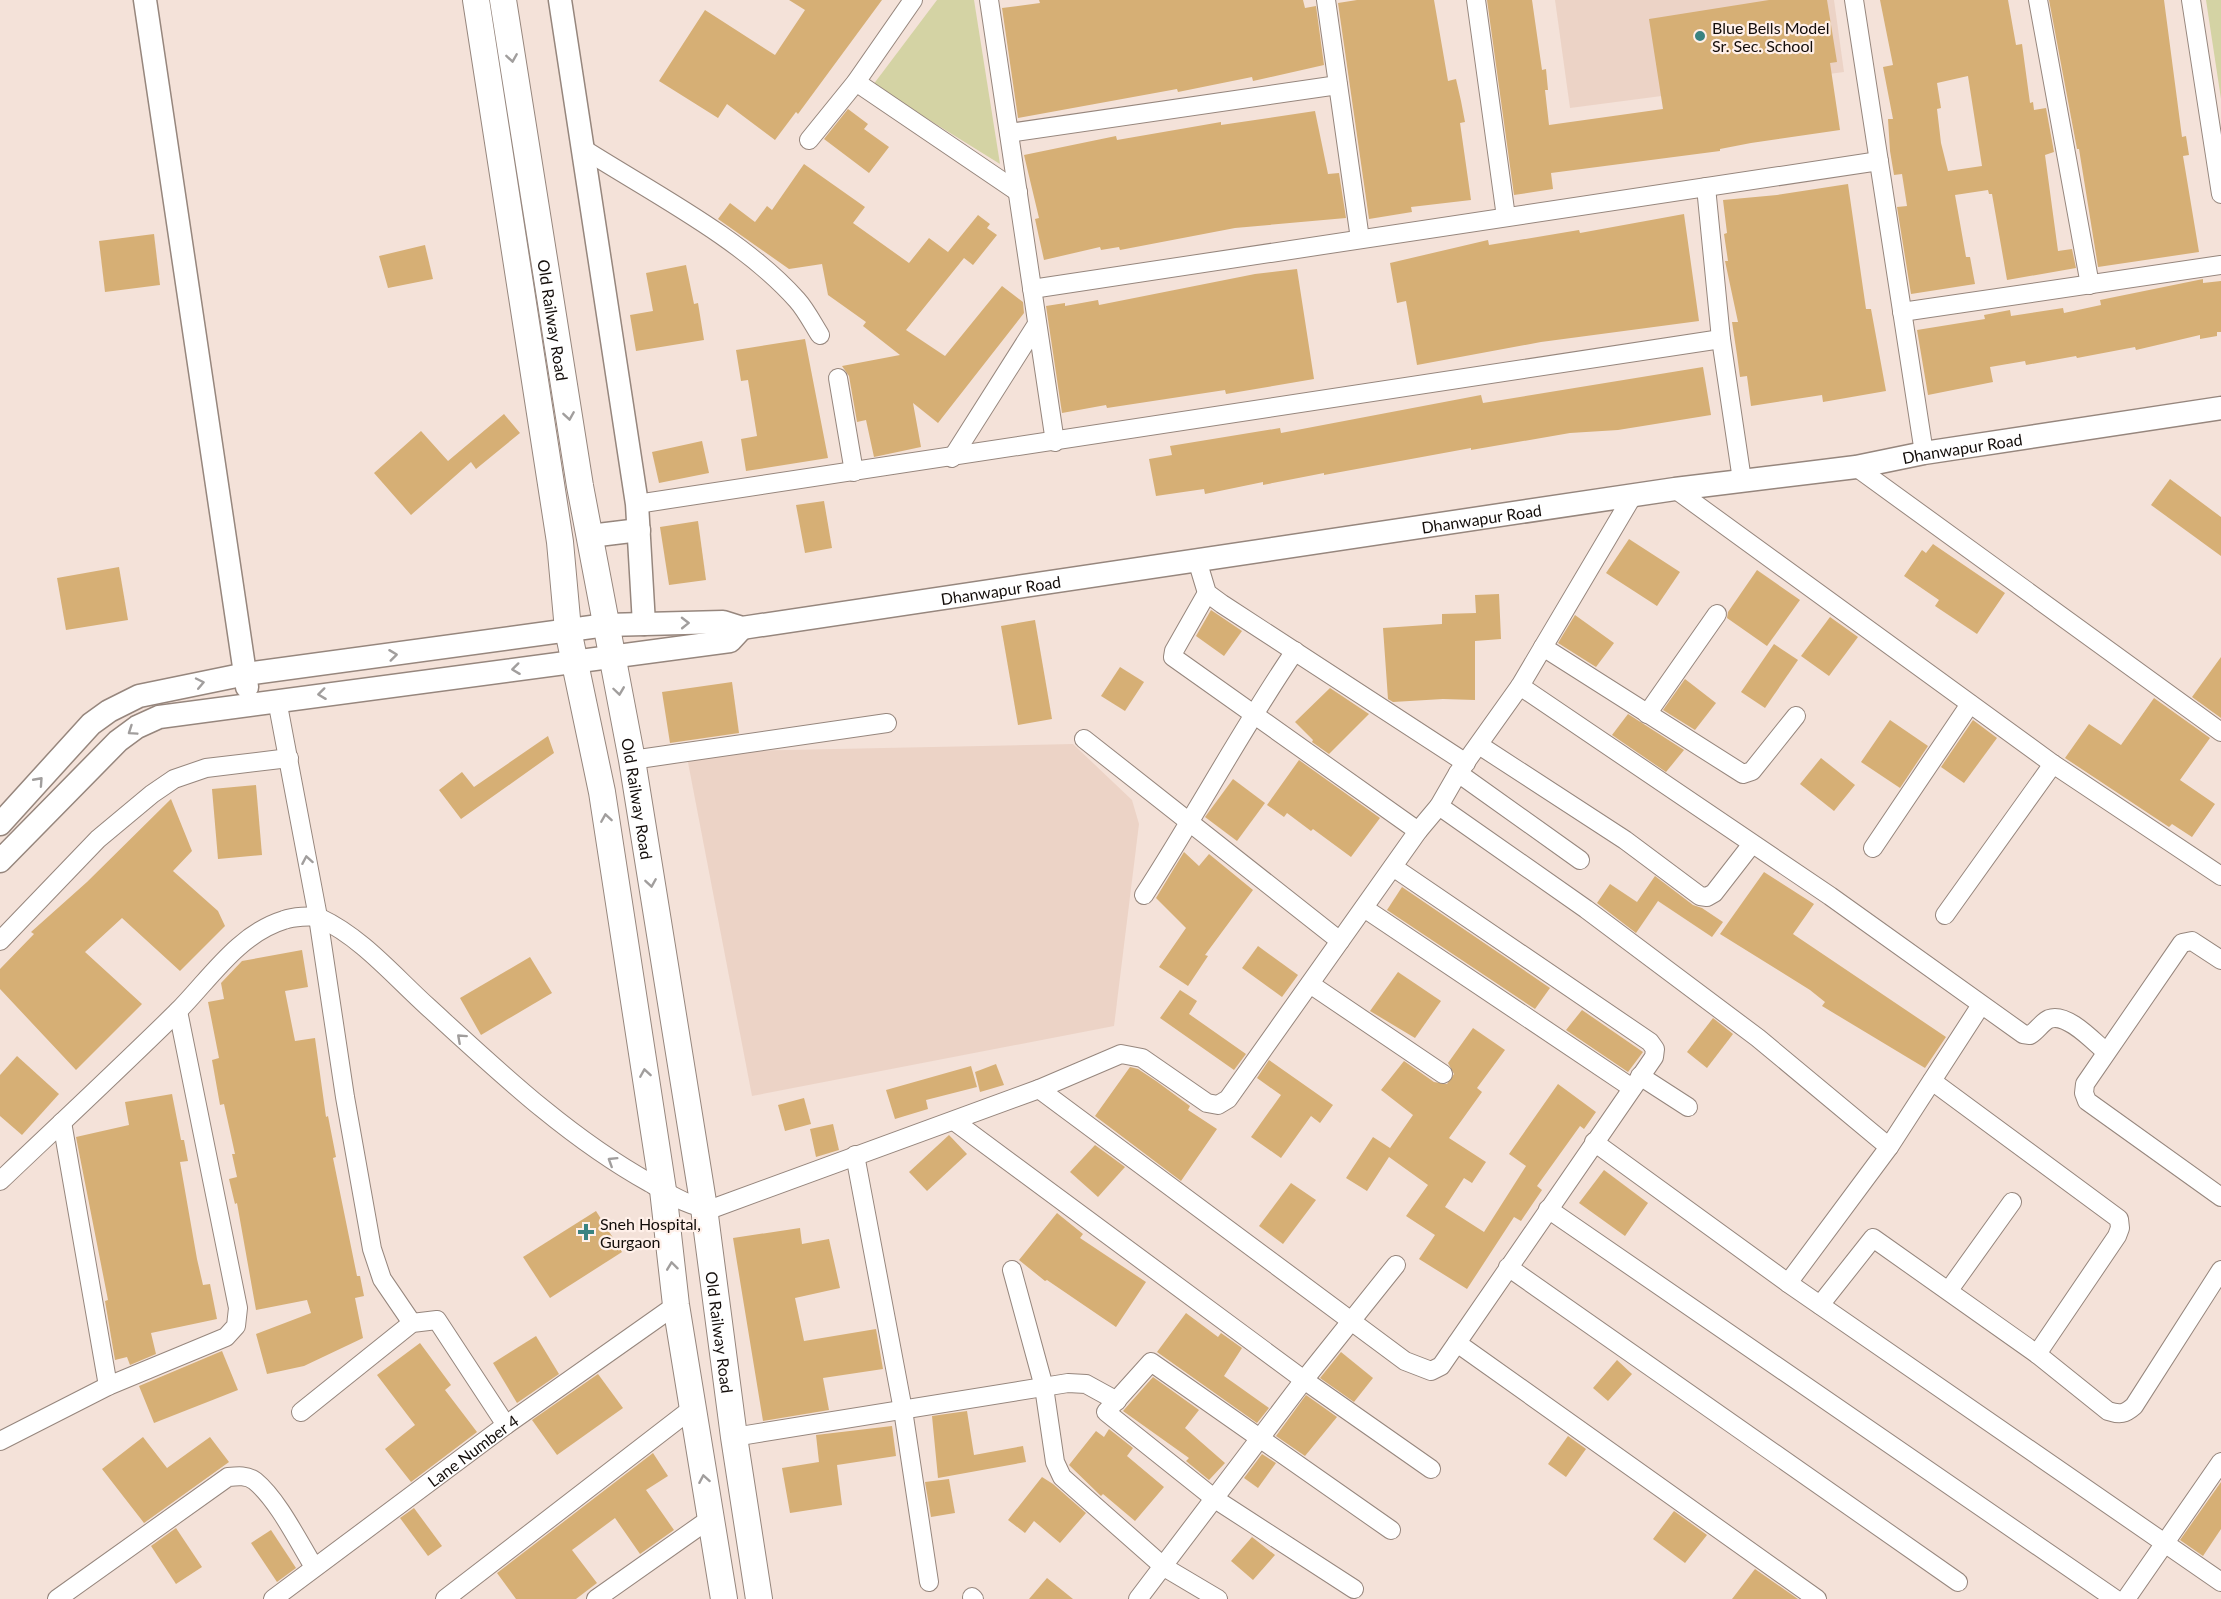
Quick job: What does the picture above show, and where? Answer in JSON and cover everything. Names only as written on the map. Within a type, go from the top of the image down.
[{"type":"main road","name":"Old Railway Road","points":[[476,0],[560,542],[568,630],[602,792],[663,1190],[676,1305],[724,1599]]},
{"type":"main road","name":"Old Railway Road","points":[[503,0],[590,536],[632,760],[704,1208],[734,1437],[759,1599]]},
{"type":"street","points":[[145,0],[246,674],[248,704]]},
{"type":"street","points":[[560,0],[637,504],[644,624]]},
{"type":"street","points":[[809,140],[856,82],[913,0]]},
{"type":"street","points":[[989,0],[1055,442]]},
{"type":"street","points":[[1326,0],[1360,239]]},
{"type":"street","points":[[1476,0],[1506,217]]},
{"type":"street","points":[[1854,0],[1924,453]]},
{"type":"street","points":[[2038,0],[2090,285]]},
{"type":"street","points":[[2191,0],[2215,119],[2221,194]]},
{"type":"street","points":[[856,82],[1018,192]]},
{"type":"street","points":[[1009,133],[1338,85]]},
{"type":"street","points":[[582,148],[725,239],[753,260],[797,301],[820,335]]},
{"type":"street","points":[[1032,289],[1879,161]]},
{"type":"street","points":[[1706,187],[1722,339],[1742,480]]},
{"type":"street","points":[[1902,312],[2221,265]]},
{"type":"street","points":[[952,458],[1037,324]]},
{"type":"street","points":[[637,504],[952,458],[1722,339]]},
{"type":"street","points":[[838,378],[854,472]]},
{"type":"street","name":"Dhanwapur Road","points":[[0,826],[91,724],[109,711],[139,696],[246,674],[606,625],[723,622],[742,628],[1675,489],[1856,467],[1924,453],[2221,408]]},
{"type":"street","points":[[1856,467],[2221,732]]},
{"type":"street","points":[[1675,489],[2053,764],[2221,876]]},
{"type":"street","points":[[0,1181],[178,1011],[231,954],[259,932],[284,920],[318,917],[352,938],[494,1068],[594,1150],[663,1190],[704,1208],[714,1208],[954,1121],[1039,1089],[1121,1054],[1142,1059],[1195,1097],[1206,1103],[1218,1105],[1228,1099],[1418,831],[1439,806],[1462,768],[1520,686],[1632,497]]},
{"type":"street","points":[[590,536],[639,530]]},
{"type":"street","points":[[1197,560],[1207,593],[1295,651],[1462,768],[1580,861]]},
{"type":"street","points":[[1207,593],[1174,651],[1173,657],[1251,715],[1418,831]]},
{"type":"street","points":[[1647,714],[1717,614]]},
{"type":"street","name":"Dhanwapur Road","points":[[0,861],[118,741],[137,727],[159,717],[730,641],[742,628]]},
{"type":"street","points":[[1543,647],[1743,774],[1752,771],[1796,716]]},
{"type":"street","points":[[1144,895],[1190,825],[1251,715],[1295,651]]},
{"type":"street","points":[[1520,686],[1752,844],[2023,1034],[2030,1035],[2046,1020],[2055,1017],[2066,1020],[2106,1052]]},
{"type":"street","points":[[277,700],[318,917],[345,1097],[372,1249],[382,1279],[412,1323]]},
{"type":"street","points":[[1873,848],[1970,704]]},
{"type":"street","points":[[632,760],[887,723]]},
{"type":"street","points":[[1084,739],[1190,825],[1340,941]]},
{"type":"street","points":[[1479,745],[1625,840],[1700,896],[1707,897],[1714,893],[1752,844]]},
{"type":"street","points":[[0,941],[98,839],[152,794],[174,779],[206,768],[289,758]]},
{"type":"street","points":[[1945,915],[2053,764]]},
{"type":"street","points":[[1439,806],[1586,909],[1758,1038],[1889,1147]]},
{"type":"street","points":[[0,826],[19,841]]},
{"type":"street","points":[[1039,1089],[1406,1361],[1431,1371],[1441,1366],[1654,1057],[1655,1049],[1650,1042],[1393,867]]},
{"type":"street","points":[[1364,908],[1636,1082],[1688,1107]]},
{"type":"street","points":[[2221,960],[2192,941],[2182,944],[2085,1084],[2084,1094],[2087,1101],[2221,1197]]},
{"type":"street","points":[[1310,984],[1443,1074]]},
{"type":"street","points":[[1788,1283],[1889,1147],[1981,1005]]},
{"type":"street","points":[[0,1441],[108,1386],[226,1337],[236,1326],[238,1308],[178,1011]]},
{"type":"street","points":[[1932,1081],[2118,1220],[2120,1228],[2117,1236],[2037,1354]]},
{"type":"street","points":[[954,1121],[1304,1380],[1431,1469]]},
{"type":"street","points":[[62,1122],[108,1386]]},
{"type":"street","points":[[1594,1142],[1788,1283],[2221,1581]]},
{"type":"street","points":[[855,1155],[903,1410],[928,1582]]},
{"type":"street","points":[[1949,1290],[2012,1202]]},
{"type":"street","points":[[1548,1209],[2115,1599]]},
{"type":"street","points":[[1820,1305],[1872,1238],[2037,1354],[2108,1411],[2119,1415],[2126,1413],[2134,1406],[2221,1270]]},
{"type":"street","points":[[1138,1599],[1304,1380],[1396,1265]]},
{"type":"street","points":[[1509,1267],[1958,1582]]},
{"type":"street","points":[[1012,1270],[1044,1387],[1055,1462],[1062,1477],[1164,1567],[1218,1599]]},
{"type":"street","name":"Lane Number 4","points":[[273,1599],[506,1425],[676,1305]]},
{"type":"street","points":[[301,1412],[412,1323],[437,1320],[506,1425]]},
{"type":"street","points":[[1457,1343],[1817,1599]]},
{"type":"street","points":[[1354,1589],[1215,1499],[1106,1412],[1151,1362],[1391,1530]]},
{"type":"street","points":[[734,1437],[1077,1383],[1086,1384],[1117,1401]]},
{"type":"street","points":[[445,1599],[694,1407]]},
{"type":"street","points":[[2126,1599],[2221,1462]]},
{"type":"street","points":[[57,1599],[228,1477],[241,1475],[254,1480],[271,1500],[314,1567]]},
{"type":"street","points":[[596,1599],[711,1518]]},
{"type":"shaded area","name":"Blue Bells Model Sr. Sec. School","points":[[1555,0],[1834,0],[1844,72],[1570,108]]},
{"type":"shaded area","points":[[1073,744],[1132,800],[1139,824],[1114,1026],[752,1096],[686,752]]},
{"type":"green space","points":[[937,0],[974,0],[1000,164],[873,85]]},
{"type":"green space","points":[[2206,0],[2221,0],[2221,99]]},
{"type":"building","points":[[789,0],[882,0],[798,114],[796,112],[775,140],[727,104],[718,118],[659,81],[705,10],[775,55],[805,10]]},
{"type":"building","points":[[1039,0],[1303,0],[1305,8],[1316,6],[1324,65],[1253,81],[1252,77],[1178,92],[1177,89],[1018,118],[1002,8],[1040,3]]},
{"type":"building","points":[[1357,0],[1434,0],[1448,81],[1456,79],[1465,122],[1460,123],[1471,200],[1411,207],[1412,212],[1369,219],[1338,3]]},
{"type":"building","points":[[1487,0],[1532,0],[1542,70],[1546,69],[1548,90],[1545,90],[1549,125],[1663,109],[1649,19],[1769,0],[1827,0],[1837,62],[1830,63],[1840,130],[1751,143],[1720,149],[1720,151],[1551,173],[1553,189],[1514,195]]},
{"type":"building","points":[[1880,0],[2008,0],[2016,45],[2022,44],[2030,103],[2033,102],[2034,110],[2046,108],[2054,152],[2045,155],[2058,251],[2072,249],[2076,268],[2007,280],[1992,194],[1989,194],[1988,190],[1955,195],[1966,257],[1970,257],[1975,284],[1911,294],[1897,207],[1907,206],[1902,174],[1894,175],[1888,119],[1893,119],[1883,67],[1893,65]],"holes":[[[1968,76],[1982,166],[1948,171],[1941,143],[1937,109],[1941,108],[1937,83]]]},
{"type":"building","points":[[2049,0],[2164,0],[2182,137],[2186,136],[2189,155],[2183,156],[2199,252],[2098,267],[2079,149],[2077,149]]},
{"type":"building","points":[[848,109],[868,124],[864,129],[889,147],[869,173],[824,139]]},
{"type":"building","points":[[1315,111],[1328,174],[1339,173],[1346,218],[1235,228],[1120,250],[1119,247],[1101,250],[1100,247],[1044,260],[1035,219],[1039,218],[1024,155],[1116,136],[1117,140],[1221,122],[1221,125]]},
{"type":"building","points":[[804,164],[865,207],[853,223],[909,263],[929,238],[948,252],[978,215],[990,224],[987,228],[997,235],[973,265],[964,258],[906,330],[945,356],[1002,286],[1023,302],[1024,313],[938,423],[913,403],[921,447],[874,457],[866,420],[857,422],[849,376],[842,366],[900,355],[863,326],[866,322],[828,295],[822,264],[789,269],[718,219],[730,203],[755,222],[767,206],[772,210]]},
{"type":"building","points":[[1848,184],[1866,309],[1871,309],[1886,391],[1823,402],[1822,395],[1751,406],[1747,376],[1740,377],[1732,322],[1738,322],[1725,261],[1728,261],[1723,200],[1777,195]]},
{"type":"building","points":[[1684,214],[1699,321],[1541,342],[1417,365],[1406,301],[1397,303],[1390,263],[1488,240],[1489,245],[1579,230],[1580,233]]},
{"type":"building","points":[[154,234],[160,285],[105,292],[99,241]]},
{"type":"building","points":[[425,245],[433,279],[388,288],[379,256]]},
{"type":"building","points":[[686,265],[694,304],[698,303],[704,340],[636,351],[630,315],[653,311],[646,273]]},
{"type":"building","points":[[1297,269],[1314,379],[1226,394],[1225,390],[1062,413],[1046,306],[1065,303],[1065,306],[1098,300],[1099,305],[1255,274]]},
{"type":"building","points":[[2203,279],[2203,283],[2221,281],[2221,332],[2217,332],[2217,336],[2200,339],[2200,335],[2136,350],[2135,347],[2077,358],[2076,356],[2026,365],[2025,361],[1990,367],[1993,382],[1928,395],[1917,330],[1985,319],[1984,315],[2010,310],[2011,316],[2063,308],[2064,313],[2101,305],[2100,300]]},
{"type":"building","points":[[805,339],[828,458],[746,471],[741,439],[757,436],[748,380],[741,381],[736,350]]},
{"type":"building","points":[[1703,367],[1711,415],[1618,430],[1570,433],[1471,450],[1471,448],[1263,485],[1263,482],[1205,494],[1204,489],[1156,496],[1149,459],[1172,455],[1170,446],[1280,428],[1281,433],[1481,395],[1483,403]]},
{"type":"building","points":[[504,414],[520,433],[476,469],[471,462],[411,515],[374,473],[421,431],[448,461]]},
{"type":"building","points":[[702,441],[709,473],[659,483],[652,452]]},
{"type":"building","points":[[2170,479],[2221,517],[2221,556],[2151,505]]},
{"type":"building","points":[[824,501],[832,548],[805,553],[796,505]]},
{"type":"building","points":[[698,521],[706,580],[669,585],[660,527]]},
{"type":"building","points":[[1629,539],[1680,572],[1657,606],[1606,573]]},
{"type":"building","points":[[1933,544],[2005,593],[1977,634],[1935,606],[1939,600],[1904,576],[1922,550],[1926,553]]},
{"type":"building","points":[[119,567],[128,620],[66,630],[57,578]]},
{"type":"building","points":[[1757,570],[1800,600],[1767,646],[1727,618],[1728,612]]},
{"type":"building","points":[[1499,594],[1501,639],[1475,641],[1475,700],[1393,702],[1388,699],[1383,628],[1442,624],[1442,614],[1476,613],[1475,595]]},
{"type":"building","points":[[1211,610],[1242,631],[1224,656],[1196,636]]},
{"type":"building","points":[[1575,615],[1614,643],[1596,667],[1558,643]]},
{"type":"building","points":[[1830,617],[1858,637],[1829,676],[1801,656]]},
{"type":"building","points":[[1035,620],[1052,719],[1018,725],[1001,626]]},
{"type":"building","points":[[1774,644],[1798,660],[1765,708],[1741,692]]},
{"type":"building","points":[[2221,657],[2221,718],[2192,697]]},
{"type":"building","points":[[1120,667],[1144,682],[1125,711],[1101,696]]},
{"type":"building","points":[[1685,679],[1716,703],[1695,730],[1663,710]]},
{"type":"building","points":[[732,682],[739,733],[670,743],[662,692]]},
{"type":"building","points":[[1330,688],[1369,714],[1329,754],[1312,742],[1313,740],[1295,722]]},
{"type":"building","points":[[2154,698],[2210,738],[2180,780],[2215,804],[2192,837],[2172,824],[2169,827],[2065,758],[2089,724],[2121,745]]},
{"type":"building","points":[[1628,714],[1684,750],[1666,772],[1612,735]]},
{"type":"building","points":[[1890,720],[1928,746],[1900,788],[1861,762]]},
{"type":"building","points":[[1973,720],[1997,738],[1964,783],[1941,767]]},
{"type":"building","points":[[548,736],[554,753],[461,819],[439,790],[462,772],[474,787]]},
{"type":"building","points":[[1821,758],[1855,785],[1834,811],[1800,784]]},
{"type":"building","points":[[1299,760],[1380,818],[1351,857],[1313,829],[1311,831],[1287,813],[1284,817],[1267,805]]},
{"type":"building","points":[[1233,779],[1265,803],[1237,841],[1205,817]]},
{"type":"building","points":[[256,785],[262,855],[218,859],[212,789]]},
{"type":"building","points":[[171,799],[192,851],[173,871],[218,911],[225,926],[180,971],[122,918],[85,952],[142,1004],[76,1070],[0,989],[0,969],[34,934],[31,932],[87,882]]},
{"type":"building","points":[[1184,852],[1199,866],[1209,854],[1253,890],[1205,955],[1208,956],[1188,986],[1159,967],[1186,928],[1156,898]]},
{"type":"building","points":[[1764,872],[1814,904],[1793,934],[1946,1037],[1925,1068],[1822,1006],[1825,1002],[1810,990],[1720,934]]},
{"type":"building","points":[[1655,876],[1693,905],[1702,908],[1723,922],[1712,937],[1658,901],[1636,933],[1597,903],[1610,884],[1637,902]]},
{"type":"building","points":[[1402,887],[1550,988],[1535,1009],[1387,910]]},
{"type":"building","points":[[1258,946],[1298,975],[1282,997],[1242,968]]},
{"type":"building","points":[[302,950],[308,987],[285,991],[295,1041],[315,1038],[326,1117],[328,1116],[336,1157],[333,1158],[357,1276],[360,1276],[364,1296],[355,1298],[363,1338],[304,1366],[267,1374],[256,1334],[311,1313],[307,1300],[256,1310],[237,1203],[235,1204],[229,1179],[237,1177],[232,1154],[235,1154],[224,1104],[220,1105],[212,1060],[219,1058],[208,1002],[224,999],[221,983],[242,961]]},
{"type":"building","points":[[530,957],[552,993],[481,1035],[460,998]]},
{"type":"building","points":[[1398,972],[1441,1001],[1415,1038],[1370,1011]]},
{"type":"building","points":[[1180,990],[1197,1001],[1189,1014],[1246,1054],[1234,1070],[1160,1018]]},
{"type":"building","points":[[1582,1010],[1643,1052],[1628,1072],[1566,1030]]},
{"type":"building","points":[[1713,1018],[1733,1034],[1707,1068],[1687,1052]]},
{"type":"building","points":[[1473,1028],[1505,1050],[1477,1088],[1482,1092],[1449,1138],[1486,1162],[1472,1183],[1464,1178],[1445,1207],[1484,1232],[1526,1166],[1509,1154],[1558,1084],[1596,1112],[1584,1129],[1580,1126],[1537,1186],[1542,1190],[1521,1221],[1514,1217],[1467,1289],[1419,1259],[1435,1235],[1406,1216],[1428,1185],[1389,1157],[1367,1191],[1346,1178],[1373,1137],[1390,1148],[1413,1115],[1381,1090],[1404,1061],[1434,1082],[1447,1084],[1454,1074],[1448,1063]]},
{"type":"building","points":[[17,1056],[59,1094],[22,1135],[0,1116],[0,1075]]},
{"type":"building","points":[[1269,1060],[1333,1105],[1320,1123],[1311,1116],[1281,1158],[1251,1137],[1281,1095],[1257,1078]]},
{"type":"building","points":[[996,1064],[1004,1085],[980,1092],[975,1072]]},
{"type":"building","points":[[971,1066],[977,1087],[926,1100],[928,1109],[895,1119],[886,1090]]},
{"type":"building","points":[[1130,1067],[1138,1069],[1156,1081],[1190,1106],[1188,1110],[1217,1129],[1181,1181],[1095,1116]]},
{"type":"building","points":[[172,1094],[181,1140],[184,1140],[188,1161],[180,1162],[197,1259],[203,1285],[210,1284],[217,1319],[151,1333],[156,1354],[130,1365],[127,1357],[115,1360],[105,1301],[108,1300],[76,1137],[129,1125],[125,1102]]},
{"type":"building","points":[[804,1098],[811,1124],[785,1131],[778,1105]]},
{"type":"building","points":[[833,1124],[839,1150],[816,1157],[810,1129]]},
{"type":"building","points":[[949,1135],[967,1154],[927,1191],[909,1172]]},
{"type":"building","points":[[1095,1145],[1125,1167],[1098,1197],[1070,1172]]},
{"type":"building","points":[[1604,1170],[1648,1203],[1625,1236],[1579,1203]]},
{"type":"building","points":[[1291,1183],[1316,1200],[1283,1244],[1259,1226]]},
{"type":"building","points":[[596,1211],[622,1252],[550,1298],[523,1257]]},
{"type":"building","points":[[1057,1213],[1083,1234],[1080,1238],[1146,1282],[1116,1327],[1047,1280],[1045,1281],[1019,1260]]},
{"type":"building","points":[[800,1228],[802,1244],[829,1239],[840,1288],[795,1298],[804,1341],[876,1329],[883,1369],[823,1378],[829,1410],[763,1421],[733,1238]]},
{"type":"building","points":[[1186,1313],[1218,1337],[1221,1333],[1242,1348],[1224,1376],[1269,1408],[1257,1423],[1157,1352]]},
{"type":"building","points":[[536,1336],[559,1374],[517,1403],[493,1363]]},
{"type":"building","points":[[420,1343],[451,1385],[445,1390],[477,1432],[411,1482],[385,1449],[415,1425],[377,1375]]},
{"type":"building","points":[[222,1351],[238,1390],[154,1423],[139,1386]]},
{"type":"building","points":[[1341,1352],[1373,1378],[1354,1402],[1320,1378]]},
{"type":"building","points":[[1617,1360],[1632,1374],[1608,1401],[1593,1388]]},
{"type":"building","points":[[598,1374],[623,1408],[557,1455],[532,1420]]},
{"type":"building","points":[[1153,1377],[1199,1410],[1185,1428],[1225,1463],[1209,1480],[1186,1461],[1189,1458],[1123,1411]]},
{"type":"building","points":[[1306,1395],[1337,1417],[1305,1456],[1276,1436]]},
{"type":"building","points":[[967,1411],[974,1455],[1023,1446],[1026,1462],[938,1478],[932,1416]]},
{"type":"building","points":[[892,1426],[896,1456],[837,1465],[842,1505],[790,1513],[782,1468],[819,1462],[816,1435]]},
{"type":"building","points":[[1109,1429],[1133,1448],[1127,1456],[1164,1487],[1135,1521],[1103,1494],[1101,1496],[1069,1465],[1096,1431],[1104,1437]]},
{"type":"building","points":[[1568,1436],[1586,1449],[1566,1477],[1548,1464]]},
{"type":"building","points":[[143,1437],[167,1468],[210,1437],[229,1462],[144,1523],[102,1469]]},
{"type":"building","points":[[653,1453],[668,1476],[646,1490],[674,1530],[640,1554],[615,1518],[572,1550],[597,1583],[576,1599],[516,1599],[497,1573]]},
{"type":"building","points":[[1262,1454],[1276,1463],[1258,1488],[1244,1478]]},
{"type":"building","points":[[1042,1477],[1086,1513],[1060,1543],[1034,1521],[1025,1533],[1008,1520]]},
{"type":"building","points":[[949,1479],[955,1513],[931,1517],[925,1482]]},
{"type":"building","points":[[2221,1482],[2221,1529],[2203,1556],[2180,1540]]},
{"type":"building","points":[[414,1508],[442,1546],[428,1556],[400,1518]]},
{"type":"building","points":[[1674,1511],[1707,1535],[1685,1563],[1653,1539]]},
{"type":"building","points":[[176,1528],[202,1567],[176,1584],[151,1546]]},
{"type":"building","points":[[271,1530],[296,1568],[277,1582],[251,1543]]},
{"type":"building","points":[[1252,1537],[1275,1555],[1253,1580],[1231,1561]]},
{"type":"building","points":[[1755,1569],[1798,1599],[1732,1599]]},
{"type":"building","points":[[1047,1578],[1073,1599],[1029,1599]]},
{"type":"place","name":"Blue Bells Model Sr. Sec. School","points":[[1700,36]]},
{"type":"place","name":"Sneh Hospital, Gurgaon","points":[[586,1232]]}]
